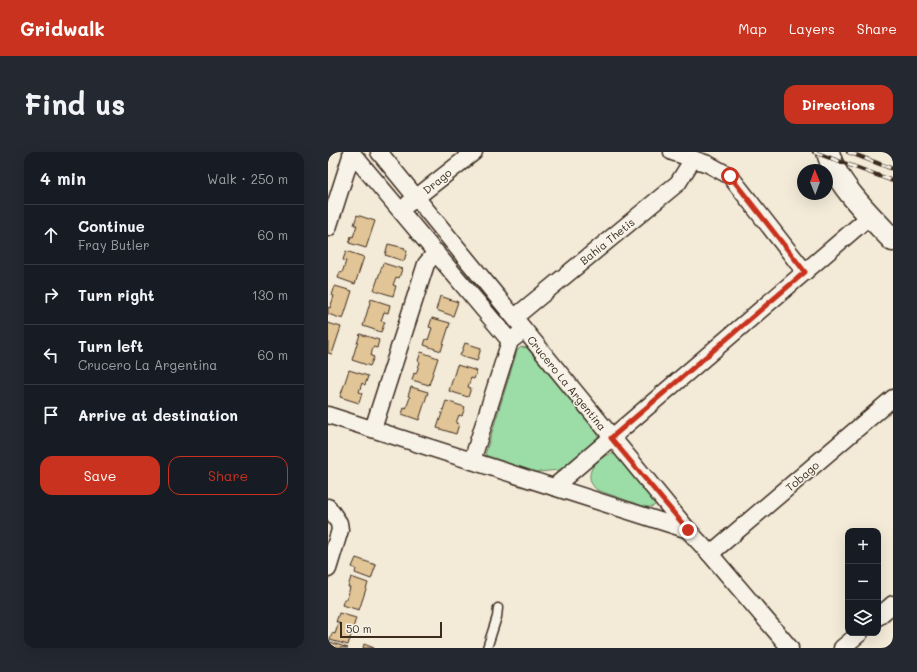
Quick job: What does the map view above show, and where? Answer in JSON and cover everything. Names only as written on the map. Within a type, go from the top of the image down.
[{"type":"main road","points":[[828,152],[839,178],[870,216],[893,240]]},
{"type":"street","points":[[328,228],[333,192],[351,152],[510,341]]},
{"type":"street","name":"Crucero La Argentina","points":[[379,152],[515,317],[611,438],[790,648]]},
{"type":"street","name":"Drago","points":[[400,210],[474,152]]},
{"type":"street","points":[[672,152],[708,164],[730,176],[805,272]]},
{"type":"street","name":"Bahía Thetis","points":[[515,317],[678,183],[692,159]]},
{"type":"street","points":[[554,487],[870,216]]},
{"type":"street","points":[[373,429],[426,264],[436,252]]},
{"type":"street","points":[[472,461],[510,341],[525,330]]},
{"type":"street","name":"Tobago","points":[[710,554],[893,398]]},
{"type":"street","points":[[328,415],[688,530]]},
{"type":"street","points":[[328,508],[339,523],[340,530],[328,569]]},
{"type":"street","points":[[881,614],[893,604]]},
{"type":"street","points":[[842,648],[856,636]]},
{"type":"lane","points":[[487,648],[497,617],[498,608]]},
{"type":"green space","points":[[521,347],[527,348],[597,428],[597,441],[569,467],[559,470],[539,472],[532,471],[485,455],[517,351]]},
{"type":"green space","points":[[610,454],[616,454],[657,503],[656,504],[646,507],[597,490],[592,485],[590,474],[592,469],[599,460]]},
{"type":"building","points":[[357,215],[375,221],[366,248],[349,243],[351,236],[353,237],[357,225],[354,225]]},
{"type":"building","points":[[388,244],[405,248],[404,250],[407,251],[404,261],[385,255]]},
{"type":"building","points":[[346,251],[364,257],[355,284],[338,278],[340,272],[342,273],[346,261],[343,260]]},
{"type":"building","points":[[383,263],[402,269],[399,278],[396,277],[393,285],[396,286],[393,296],[374,290]]},
{"type":"building","points":[[335,286],[352,291],[343,319],[328,314],[328,307],[330,308],[334,296],[332,295]]},
{"type":"building","points":[[440,296],[458,302],[453,316],[436,310]]},
{"type":"building","points":[[371,299],[390,305],[388,313],[384,312],[381,321],[385,322],[381,332],[363,326]]},
{"type":"building","points":[[432,318],[450,323],[441,351],[424,345],[426,339],[428,340],[432,328],[429,327]]},
{"type":"building","points":[[328,323],[341,327],[332,354],[328,353]]},
{"type":"building","points":[[360,334],[379,340],[377,348],[373,347],[371,356],[374,357],[370,366],[352,360]]},
{"type":"building","points":[[465,343],[481,348],[477,361],[460,356]]},
{"type":"building","points":[[421,352],[438,358],[429,385],[412,380],[414,373],[416,374],[420,362],[418,361]]},
{"type":"building","points":[[457,365],[477,371],[474,379],[471,378],[468,387],[471,388],[468,397],[449,391]]},
{"type":"building","points":[[349,370],[368,376],[365,385],[362,383],[359,392],[362,393],[359,403],[340,397]]},
{"type":"building","points":[[411,387],[428,392],[419,420],[402,414],[404,408],[406,409],[410,397],[408,396]]},
{"type":"building","points":[[446,401],[465,407],[462,416],[459,415],[456,423],[459,424],[456,434],[437,428]]},
{"type":"building","points":[[356,558],[376,565],[371,579],[355,573],[356,569],[352,567]]},
{"type":"building","points":[[351,577],[368,583],[359,610],[342,605],[344,599],[347,599]]},
{"type":"building","points":[[339,613],[356,618],[348,645],[330,640],[332,633],[335,634],[339,622],[336,622]]},
{"type":"building","points":[[330,642],[348,648],[328,648]]},
{"type":"building","points":[[364,644],[374,648],[363,648]]},
{"type":"railway","points":[[814,152],[893,181]]},
{"type":"railway","points":[[848,152],[893,169]]},
{"type":"route","points":[[688,530],[611,438],[805,272],[730,176]]}]
